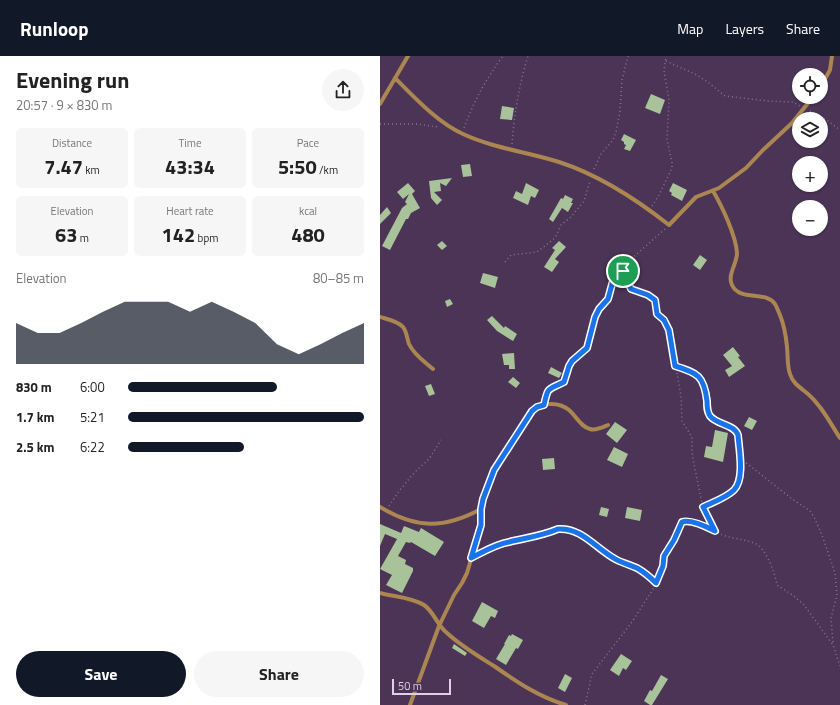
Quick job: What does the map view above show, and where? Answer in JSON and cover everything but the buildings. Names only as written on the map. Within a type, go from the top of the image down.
[{"type":"street","points":[[380,104],[408,56]]},
{"type":"street","points":[[828,74],[832,56]]},
{"type":"street","points":[[395,78],[441,120],[462,134],[512,151],[558,162],[591,175],[630,196],[669,225],[696,197],[713,191],[746,168],[804,110],[808,104]]},
{"type":"street","points":[[713,191],[719,202],[736,245],[737,254],[731,278],[732,285],[741,293],[767,298],[774,303],[784,327],[788,365],[792,378],[795,384],[808,393],[820,406],[840,438]]},
{"type":"street","points":[[380,317],[396,323],[404,328],[409,344],[415,353],[433,369]]},
{"type":"street","points":[[410,705],[439,626],[464,578],[481,525],[481,509],[496,465],[532,411],[537,407],[551,404],[567,409],[584,426],[590,429],[608,425]]},
{"type":"street","points":[[380,508],[401,518],[414,522],[436,524],[444,524],[463,518],[481,509]]},
{"type":"street","points":[[380,593],[407,598],[418,602],[429,610],[439,626],[470,651],[528,689],[566,705]]},
{"type":"path","points":[[462,134],[478,93],[487,77],[503,56]]},
{"type":"path","points":[[512,151],[513,125],[521,79],[528,56]]},
{"type":"path","points":[[505,262],[511,255],[537,252],[555,238],[562,224],[571,217],[584,201],[591,175],[601,154],[612,140],[616,132],[620,111],[622,80],[628,56]]},
{"type":"path","points":[[650,210],[672,168],[667,140],[668,100],[664,71],[666,56]]},
{"type":"path","points":[[666,60],[709,83],[725,96],[768,101],[793,102],[804,110],[828,121],[840,130]]},
{"type":"path","points":[[380,124],[417,124],[438,127]]},
{"type":"path","points":[[544,405],[549,389],[564,382],[572,361],[586,349],[595,317],[599,309],[608,299],[614,277],[623,271],[628,262],[669,225]]},
{"type":"path","points":[[623,271],[631,289],[648,295],[655,300],[657,314],[664,320],[669,330],[681,396],[682,421],[692,437],[692,450],[703,507],[715,531]]},
{"type":"path","points":[[675,366],[690,370],[700,378],[703,384],[708,412],[711,417],[737,432],[740,458],[740,478],[734,490],[703,507]]},
{"type":"path","points":[[386,511],[399,491],[415,472],[429,459],[440,440]]},
{"type":"path","points":[[740,458],[792,499],[810,511],[814,517],[835,573],[836,595],[831,618],[833,645],[840,666]]},
{"type":"path","points":[[586,705],[591,677],[632,622],[656,583],[663,566],[664,556],[674,540],[682,522],[687,521],[707,527],[731,538],[754,543],[761,548],[776,575],[777,585],[794,596],[804,605],[833,645]]},
{"type":"path","points":[[471,558],[508,542],[523,540],[562,529],[571,531],[592,542],[601,550],[617,560],[637,568],[656,583]]},
{"type":"route","points":[[623,271],[631,289],[648,295],[655,300],[657,314],[668,326],[675,366],[690,370],[700,378],[703,384],[708,412],[711,417],[737,432],[741,470],[737,486],[728,494],[703,507],[715,531],[687,521],[682,522],[674,540],[664,556],[663,566],[656,583],[637,568],[617,560],[581,535],[562,529],[523,540],[508,542],[471,558],[480,532],[483,499],[496,465],[534,408],[544,405],[549,389],[564,382],[572,361],[587,348],[595,317],[599,309],[608,299],[614,277],[623,271]]}]
